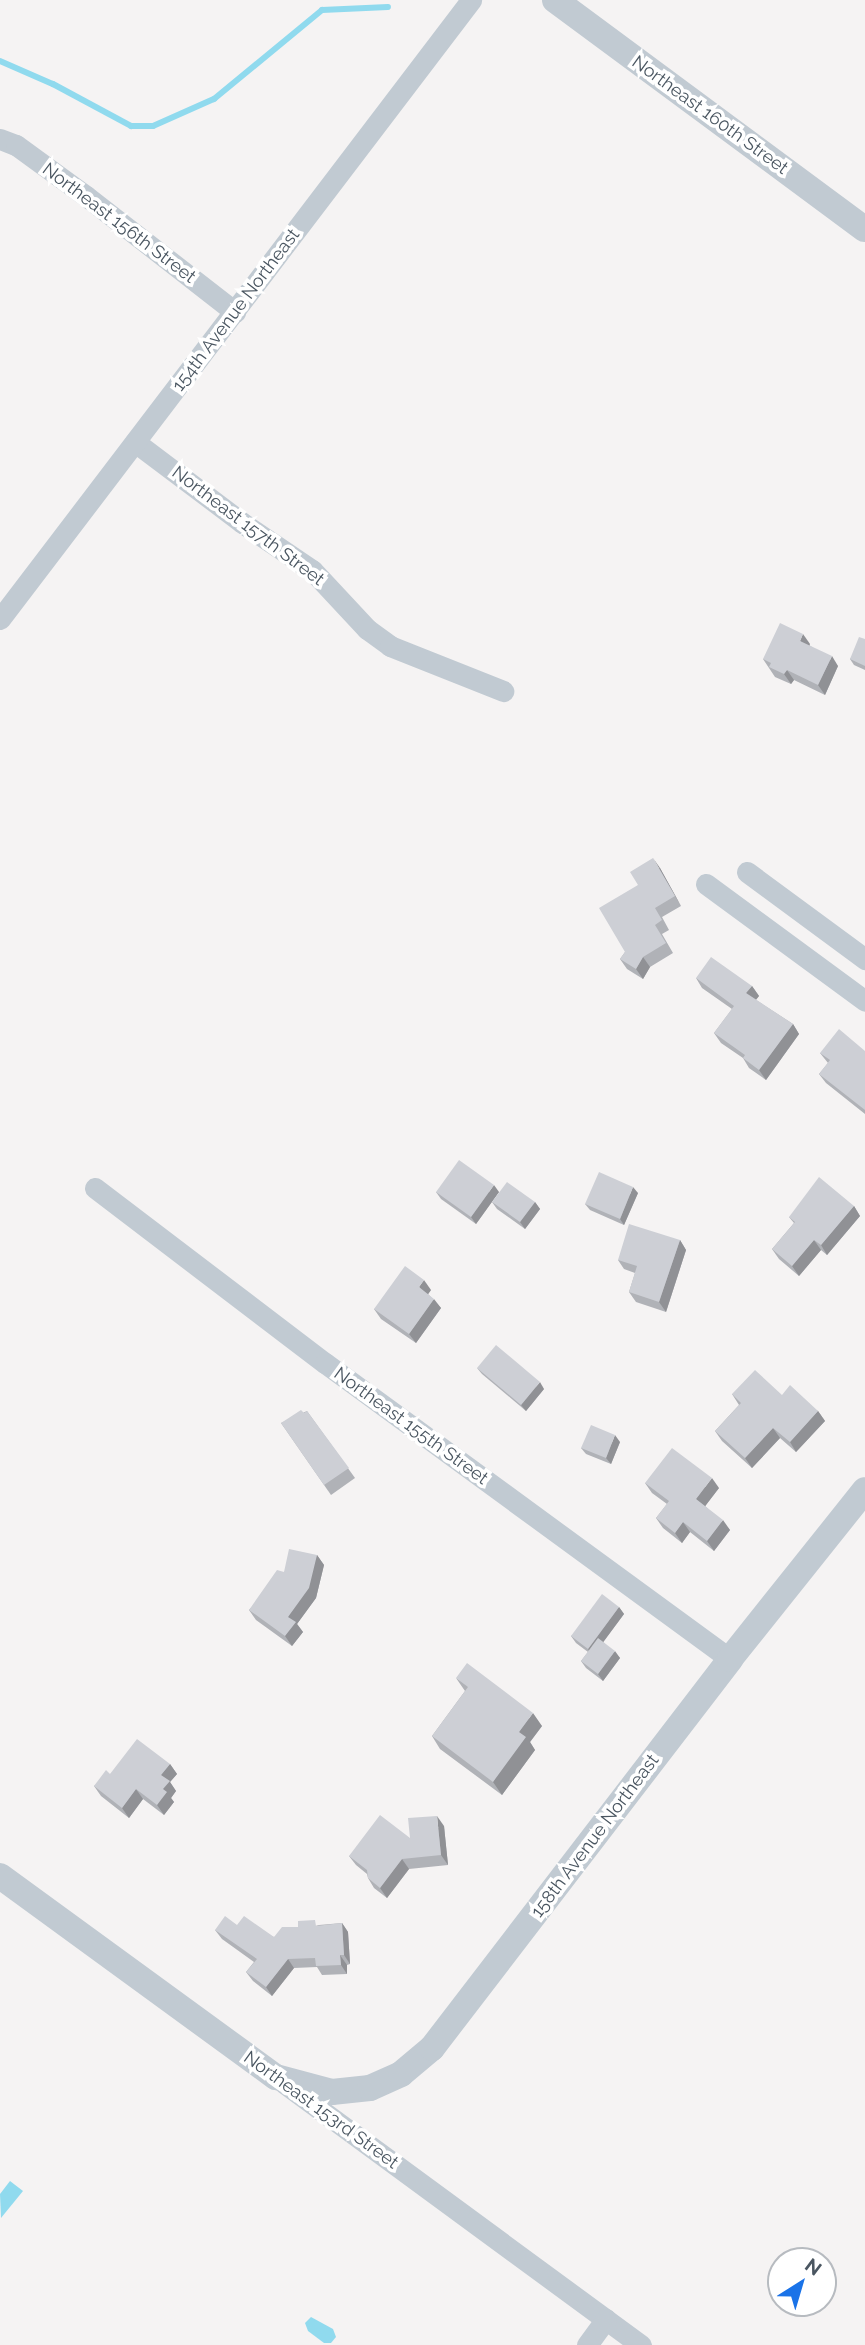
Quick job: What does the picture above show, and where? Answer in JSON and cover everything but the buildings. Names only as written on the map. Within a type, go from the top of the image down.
[{"type":"street","name":"154th Avenue Northeast","points":[[0,619],[471,0]]},
{"type":"street","name":"Northeast 160th Street","points":[[555,0],[865,229]]},
{"type":"street","name":"Northeast 156th Street","points":[[0,139],[16,145],[66,181],[235,312]]},
{"type":"street","name":"Northeast 157th Street","points":[[135,442],[241,522],[312,569],[367,629],[390,646],[503,691]]},
{"type":"street","points":[[747,872],[865,959]]},
{"type":"street","points":[[706,884],[865,1001]]},
{"type":"street","name":"Northeast 155th Street","points":[[95,1188],[335,1370],[730,1659]]},
{"type":"street","name":"158th Avenue Northeast","points":[[276,2077],[332,2092],[370,2088],[401,2074],[432,2048],[730,1659],[865,1490]]},
{"type":"street","name":"Northeast 153rd Street","points":[[0,1876],[641,2345]]},
{"type":"street","points":[[587,2345],[606,2319]]},
{"type":"water","points":[[10,2181],[23,2191],[1,2218],[0,2194]]},
{"type":"water","points":[[311,2317],[333,2329],[336,2337],[331,2343],[324,2343],[308,2331],[305,2323]]},
{"type":"waterway","points":[[0,61],[53,84],[131,126],[153,126],[214,99],[322,10],[388,7]]}]
